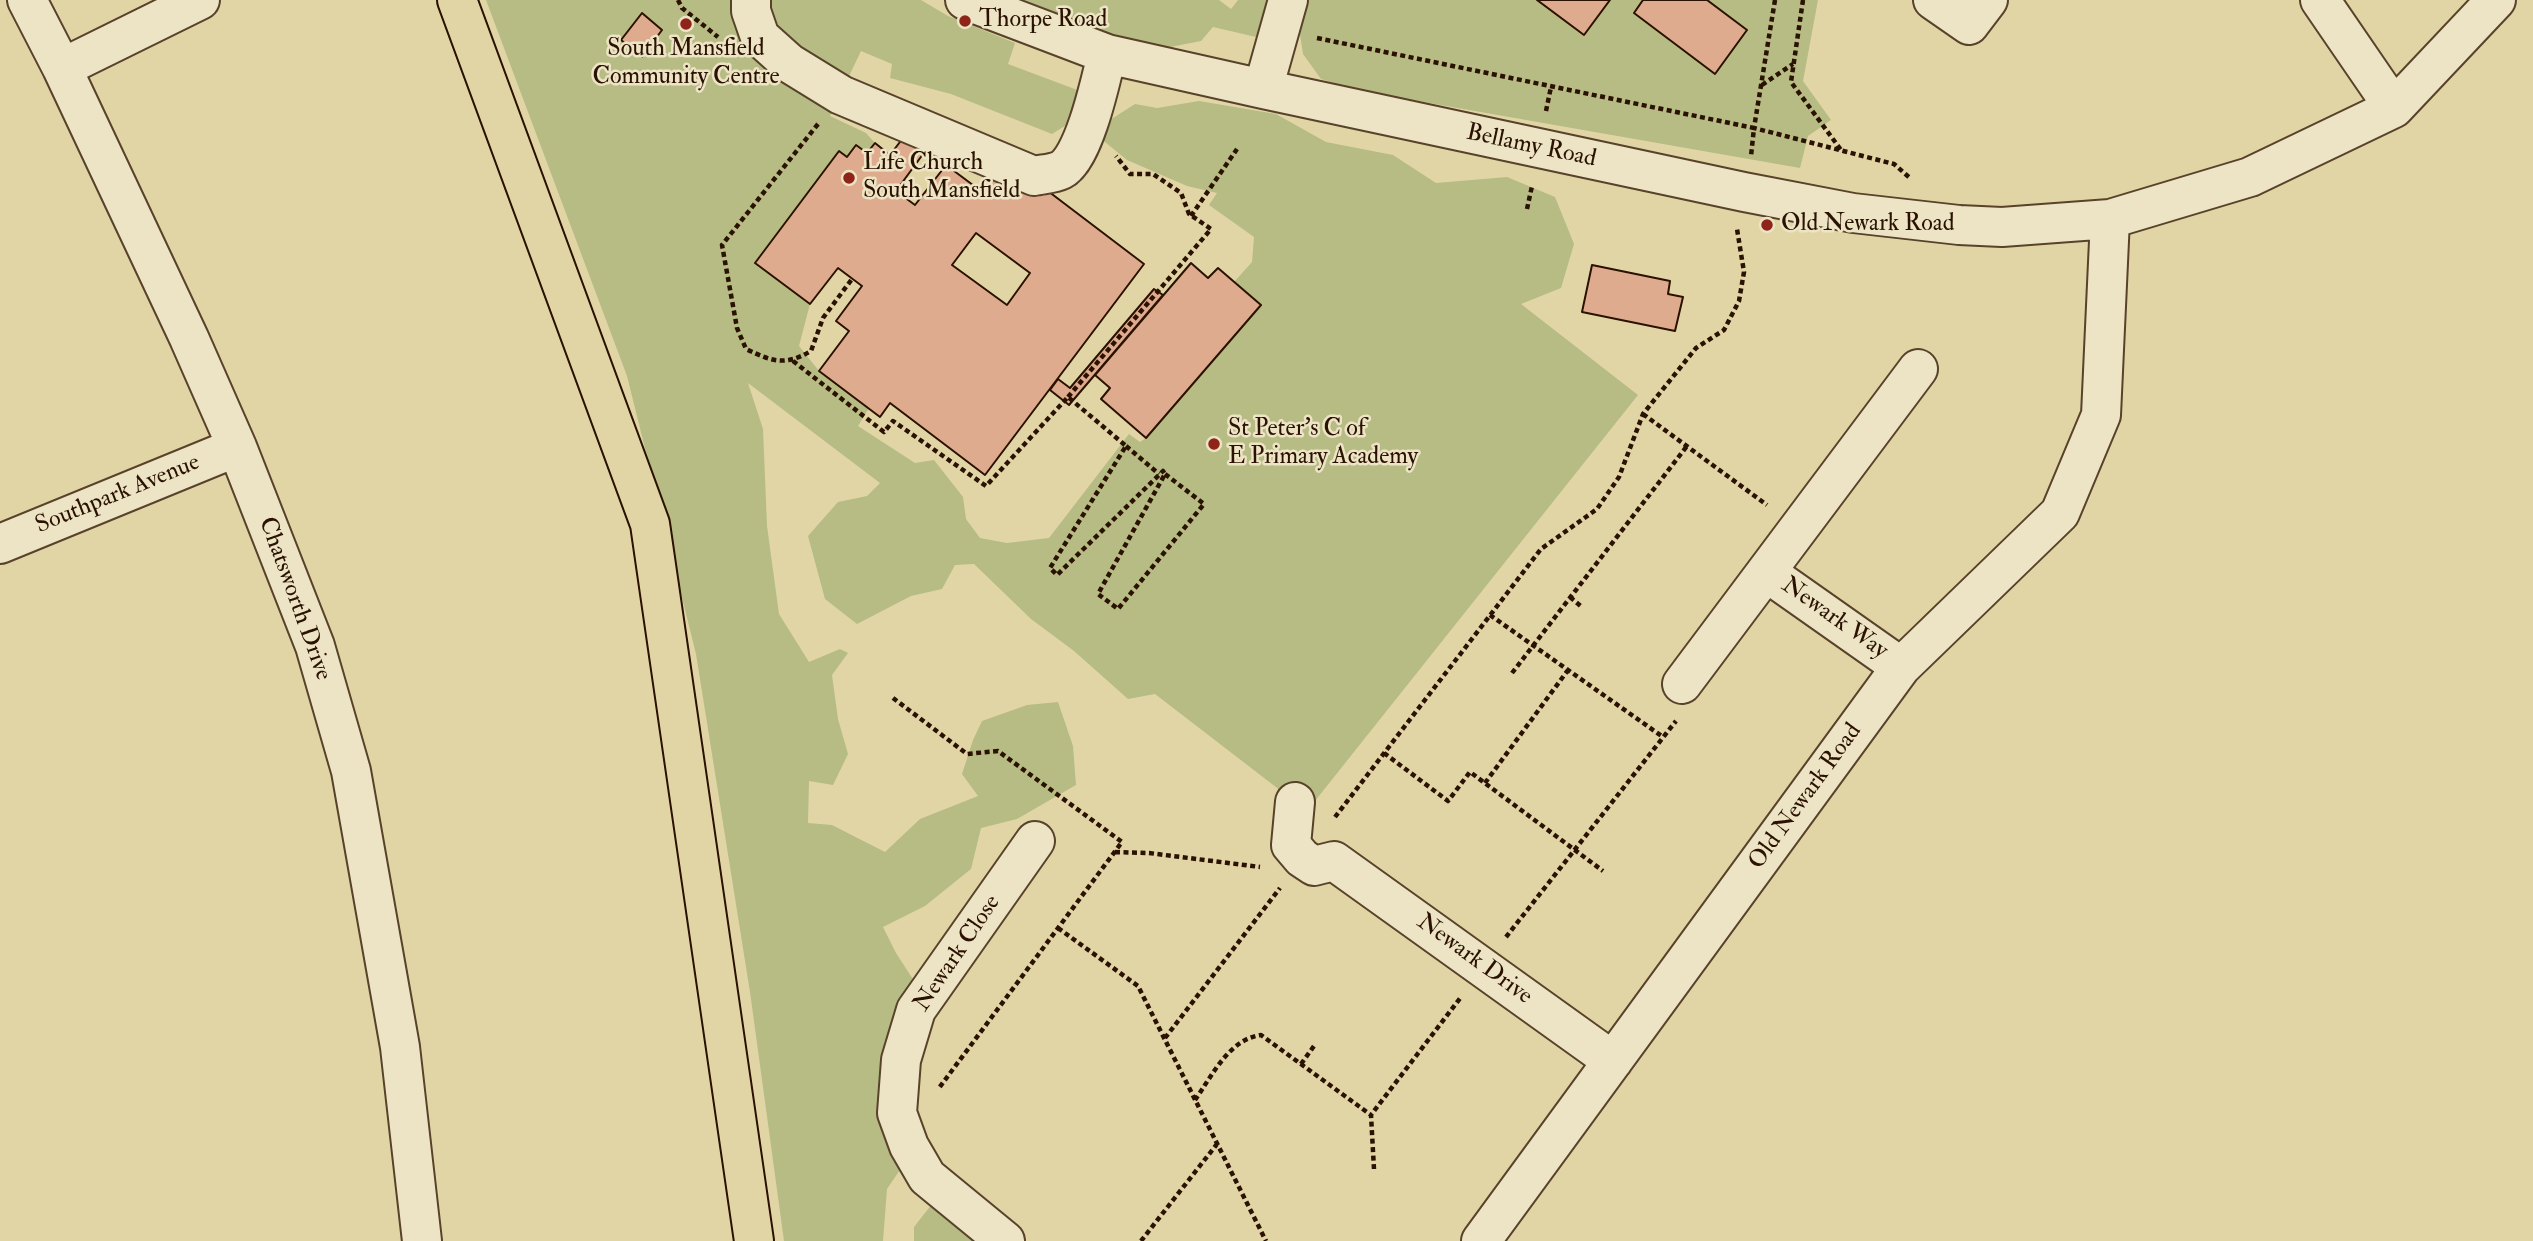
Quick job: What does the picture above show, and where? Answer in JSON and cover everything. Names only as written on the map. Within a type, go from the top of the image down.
[{"type":"main road","points":[[457,0],[650,524],[754,1241]]},
{"type":"street","name":"Chatsworth Drive","points":[[27,0],[62,68],[189,338],[237,447],[315,646],[351,771],[401,1047],[422,1241]]},
{"type":"street","points":[[62,68],[200,0]]},
{"type":"street","points":[[751,0],[751,11],[760,37],[789,63],[841,95],[1034,176],[1062,170],[1077,155],[1107,54]]},
{"type":"street","name":"Bellamy Road","points":[[964,0],[1107,54],[1744,192],[1853,213],[2002,228],[2110,219]]},
{"type":"street","points":[[1263,89],[1288,0]]},
{"type":"street","points":[[1933,0],[1969,26],[1988,0]]},
{"type":"street","points":[[2320,0],[2394,108]]},
{"type":"street","points":[[2110,219],[2250,177],[2394,108],[2496,0]]},
{"type":"street","name":"Old Newark Road","points":[[1481,1241],[1901,667],[2060,513],[2101,415],[2110,219]]},
{"type":"street","points":[[1681,700],[1766,572],[1918,369]]},
{"type":"street","name":"Southpark Avenue","points":[[0,544],[237,447]]},
{"type":"street","name":"Newark Way","points":[[1766,572],[1901,667]]},
{"type":"street","points":[[1295,802],[1291,845],[1310,863]]},
{"type":"street","name":"Newark Close","points":[[1005,1241],[927,1178],[909,1146],[897,1113],[901,1060],[916,1010],[1035,841]]},
{"type":"street","name":"Newark Drive","points":[[1310,863],[1483,967],[1613,1061]]},
{"type":"path","points":[[678,0],[682,8],[723,42]]},
{"type":"path","points":[[1165,1038],[1310,863],[1384,753],[1541,549],[1597,509],[1619,477],[1643,414],[1696,348],[1724,330],[1739,301],[1744,272],[1736,223],[1744,192],[1774,0]]},
{"type":"path","points":[[1803,0],[1791,82],[1842,151]]},
{"type":"path","points":[[1312,37],[1754,128],[1895,164],[1913,182]]},
{"type":"path","points":[[1762,85],[1793,63]]},
{"type":"path","points":[[1544,119],[1551,87]]},
{"type":"path","points":[[841,95],[722,245],[737,328],[747,349],[769,360],[793,361],[811,351],[823,318],[852,279]]},
{"type":"path","points":[[793,361],[884,432],[893,421],[986,486],[1068,397],[1211,229],[1191,216],[1181,193],[1153,174],[1130,174],[1110,149],[1083,140]]},
{"type":"path","points":[[1191,216],[1237,149]]},
{"type":"path","points":[[1527,209],[1532,181]]},
{"type":"path","points":[[1068,397],[1126,446],[1204,504],[1118,609],[1098,594],[1162,474]]},
{"type":"path","points":[[1643,414],[1799,528]]},
{"type":"path","points":[[1126,446],[1050,568],[1057,575],[1162,474]]},
{"type":"path","points":[[1512,673],[1687,446]]},
{"type":"path","points":[[1570,597],[1583,608]]},
{"type":"path","points":[[1490,614],[1663,737]]},
{"type":"path","points":[[1485,783],[1568,670]]},
{"type":"path","points":[[1374,1169],[1371,1115],[1663,737],[1681,700]]},
{"type":"path","points":[[1384,753],[1448,801],[1470,772],[1604,871]]},
{"type":"path","points":[[1425,795],[1430,788]]},
{"type":"path","points":[[1115,852],[1310,863]]},
{"type":"path","points":[[1058,928],[1138,986],[1266,1241]]},
{"type":"path","points":[[1195,1100],[1233,1047],[1249,1036],[1261,1035],[1371,1115]]},
{"type":"path","points":[[1301,1064],[1314,1046]]},
{"type":"path","points":[[1141,1241],[1217,1144]]},
{"type":"green space","points":[[486,0],[921,0],[948,16],[1015,43],[1008,64],[1080,91],[1084,114],[1052,134],[951,94],[890,78],[892,64],[861,51],[830,116],[866,133],[875,143],[867,153],[847,157],[839,151],[755,262],[810,304],[799,346],[819,371],[869,408],[858,426],[915,463],[934,460],[963,497],[966,519],[980,538],[1007,543],[1049,538],[1129,434],[1140,442],[1146,438],[1258,303],[1234,282],[1252,262],[1254,237],[1209,205],[1217,193],[1187,186],[1127,160],[1100,138],[1110,120],[1135,104],[1157,108],[1199,101],[1276,114],[1326,142],[1393,155],[1436,183],[1507,177],[1555,197],[1574,244],[1561,288],[1521,304],[1638,395],[1307,811],[1155,694],[1128,699],[1074,651],[1031,619],[974,564],[955,565],[942,589],[911,596],[857,624],[825,599],[808,536],[838,502],[867,496],[880,483],[748,383],[763,429],[767,526],[779,614],[809,662],[840,649],[848,653],[832,675],[838,719],[848,754],[833,785],[809,781],[808,823],[832,825],[885,852],[920,819],[978,796],[962,774],[982,721],[1027,705],[1058,702],[1073,746],[1076,785],[1017,819],[981,828],[971,869],[925,906],[883,927],[918,987],[906,1161],[887,1189],[883,1241],[784,1241],[750,992],[696,654],[627,376]]},
{"type":"green space","points":[[1002,0],[1219,0],[1231,9],[1238,0],[1271,0],[1268,16],[1256,37],[1213,27],[1201,41],[1160,49],[1048,11]]},
{"type":"green space","points":[[1305,0],[1818,0],[1803,81],[1831,120],[1808,136],[1800,168],[1355,90],[1321,79],[1303,54],[1298,21]]},
{"type":"green space","points":[[939,1195],[1023,1241],[914,1241],[914,1227]]},
{"type":"building","points":[[1537,0],[1610,0],[1584,35]]},
{"type":"building","points":[[1643,0],[1707,0],[1747,30],[1715,74],[1634,13]]},
{"type":"building","points":[[642,13],[662,30],[642,57],[621,40]]},
{"type":"building","points":[[906,134],[926,150],[896,191],[915,205],[946,165],[981,191],[1000,165],[1040,185],[1144,264],[985,475],[890,403],[880,417],[819,371],[849,331],[836,321],[862,286],[838,268],[810,304],[755,263],[839,151],[847,157],[856,145],[867,153],[875,143],[890,155]],"holes":[[[976,233],[1030,273],[1007,305],[952,265]]]},
{"type":"building","points":[[1191,263],[1208,278],[1218,268],[1261,305],[1146,438],[1101,399],[1110,388],[1095,375]]},
{"type":"building","points":[[1592,265],[1670,281],[1668,294],[1683,297],[1675,331],[1582,312]]},
{"type":"building","points":[[1154,289],[1163,295],[1069,405],[1050,390],[1058,379],[1070,388]]},
{"type":"place","name":"Thorpe Road","points":[[965,21]]},
{"type":"place","name":"South Mansfield Community Centre","points":[[686,24]]},
{"type":"place","name":"Life Church South Mansfield","points":[[849,178]]},
{"type":"place","name":"Old Newark Road","points":[[1767,225]]},
{"type":"place","name":"St Peter's C of E Primary Academy","points":[[1214,444]]}]
